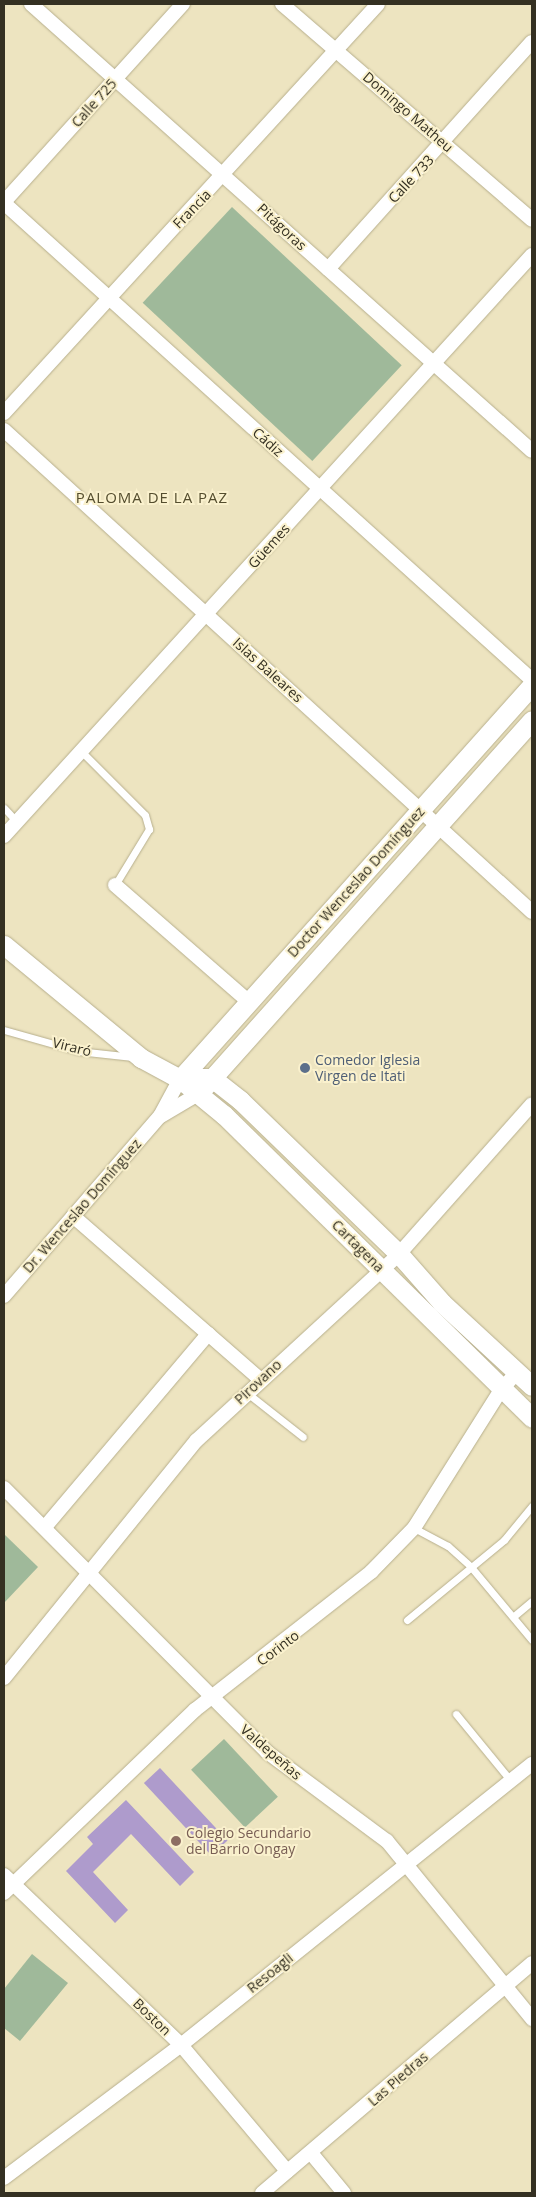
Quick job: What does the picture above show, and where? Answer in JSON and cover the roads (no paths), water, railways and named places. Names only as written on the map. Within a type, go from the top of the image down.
[{"type":"main road","name":"Doctor Wenceslao Domínguez","points":[[180,1079],[532,686]]},
{"type":"main road","name":"Doctor Wenceslao Domínguez","points":[[198,1094],[532,720]]},
{"type":"main road","name":"Cartagena","points":[[4,945],[141,1058],[180,1079],[198,1094],[381,1268],[501,1390],[532,1418]]},
{"type":"main road","points":[[180,1079],[212,1078]]},
{"type":"main road","name":"Cartagena","points":[[212,1078],[399,1254],[442,1303],[532,1386]]},
{"type":"street","name":"Pitágoras","points":[[31,4],[226,174],[432,364],[532,451]]},
{"type":"street","name":"Calle 725","points":[[4,202],[183,4]]},
{"type":"street","name":"Domingo Matheu","points":[[282,4],[532,220]]},
{"type":"street","name":"Francia","points":[[4,413],[109,297],[226,174],[378,4]]},
{"type":"street","name":"Calle 733","points":[[328,269],[445,143],[532,42]]},
{"type":"street","name":"Cádiz","points":[[4,202],[532,680]]},
{"type":"street","name":"Güemes","points":[[4,836],[208,614],[532,255]]},
{"type":"street","name":"Islas Baleares","points":[[4,430],[208,614],[532,912]]},
{"type":"street","points":[[115,885],[249,1002]]},
{"type":"street","name":"Dr. Wenceslao Domínguez","points":[[4,1296],[160,1116],[180,1079]]},
{"type":"street","name":"Dr. Wenceslao Domínguez","points":[[160,1116],[198,1094]]},
{"type":"street","name":"Pirovano","points":[[4,1678],[89,1570],[197,1440],[381,1268],[399,1254],[532,1104]]},
{"type":"street","points":[[73,1216],[260,1380]]},
{"type":"street","points":[[45,1527],[208,1334]]},
{"type":"street","name":"Corinto","points":[[7,1884],[211,1698],[323,1614],[414,1528],[501,1390],[517,1372]]},
{"type":"street","name":"Valdepeñas","points":[[4,1488],[89,1570],[211,1698],[268,1752],[369,1825],[532,2019]]},
{"type":"street","name":"Resoagli","points":[[4,2178],[181,2045],[532,1764]]},
{"type":"street","name":"Boston","points":[[7,1884],[181,2045],[287,2172]]},
{"type":"street","name":"Las Piedras","points":[[262,2193],[532,1963]]},
{"type":"street","points":[[311,2153],[344,2193]]},
{"type":"lane","points":[[82,752],[145,815],[149,829],[115,885]]},
{"type":"lane","points":[[4,808],[17,822]]},
{"type":"lane","name":"Viraró","points":[[4,1030],[78,1051],[141,1058]]},
{"type":"lane","points":[[247,1393],[303,1437]]},
{"type":"lane","points":[[407,1620],[504,1540],[532,1506]]},
{"type":"lane","points":[[414,1528],[448,1546],[471,1567],[514,1616],[532,1640]]},
{"type":"lane","points":[[514,1616],[532,1601]]},
{"type":"lane","points":[[456,1714],[512,1781]]},
{"type":"place","name":"Comedor Iglesia Virgen de Itati","points":[[305,1068]]},
{"type":"place","name":"Colegio Secundario del Barrio Ongay","points":[[176,1841]]},
{"type":"district","name":"PALOMA DE LA PAZ","points":[[152,498]]}]
